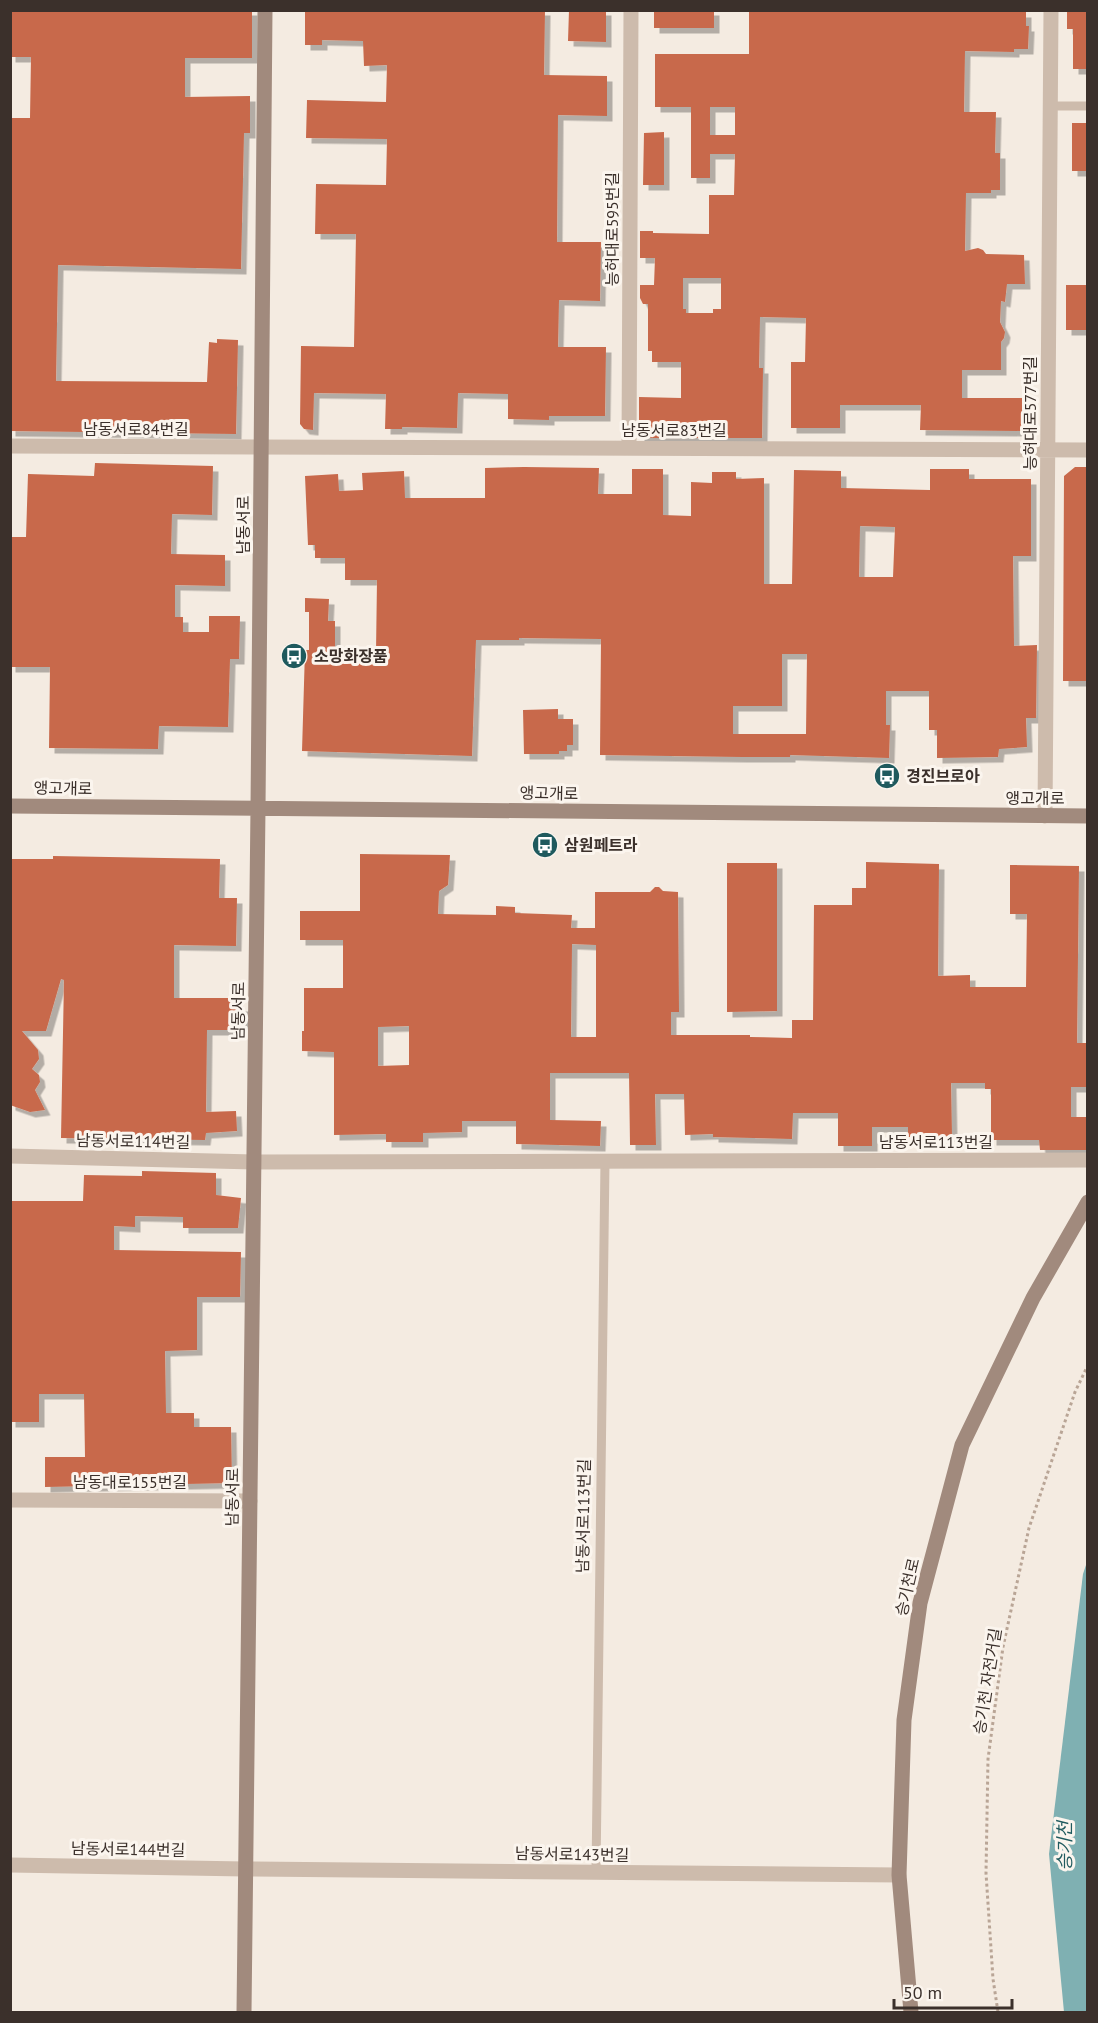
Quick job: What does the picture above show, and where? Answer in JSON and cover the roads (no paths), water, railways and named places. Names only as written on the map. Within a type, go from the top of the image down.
[{"type":"main road","name":"남동서로","points":[[244,2013],[265,10]]},
{"type":"main road","name":"앵고개로","points":[[10,806],[1088,816]]},
{"type":"main road","name":"승기천로","points":[[911,2013],[899,1875],[904,1719],[920,1603],[962,1445],[1033,1298],[1088,1202]]},
{"type":"street","name":"능허대로595번길","points":[[629,448],[631,10]]},
{"type":"street","name":"능허대로577번길","points":[[1046,816],[1051,10]]},
{"type":"street","name":"남동서로84번길","points":[[10,446],[261,448]]},
{"type":"street","name":"남동서로83번길","points":[[261,448],[1088,450]]},
{"type":"street","name":"남동서로114번길","points":[[10,1156],[254,1162]]},
{"type":"street","name":"남동서로113번길","points":[[254,1162],[1088,1160]]},
{"type":"street","name":"남동대로155번길","points":[[10,1500],[250,1501]]},
{"type":"street","name":"남동서로144번길","points":[[10,1865],[245,1869]]},
{"type":"street","name":"남동서로143번길","points":[[245,1869],[899,1875]]},
{"type":"lane","points":[[1050,106],[1088,106]]},
{"type":"lane","name":"남동서로113번길","points":[[596,1872],[605,1161]]},
{"type":"water","name":"승기천","points":[[1087,1562],[1087,2012],[1064,2012],[1049,1854],[1083,1574]]},
{"type":"place","name":"소망화장품","points":[[294,656]]},
{"type":"place","name":"경진브로아","points":[[887,776]]},
{"type":"place","name":"삼원페트라","points":[[545,845]]}]
